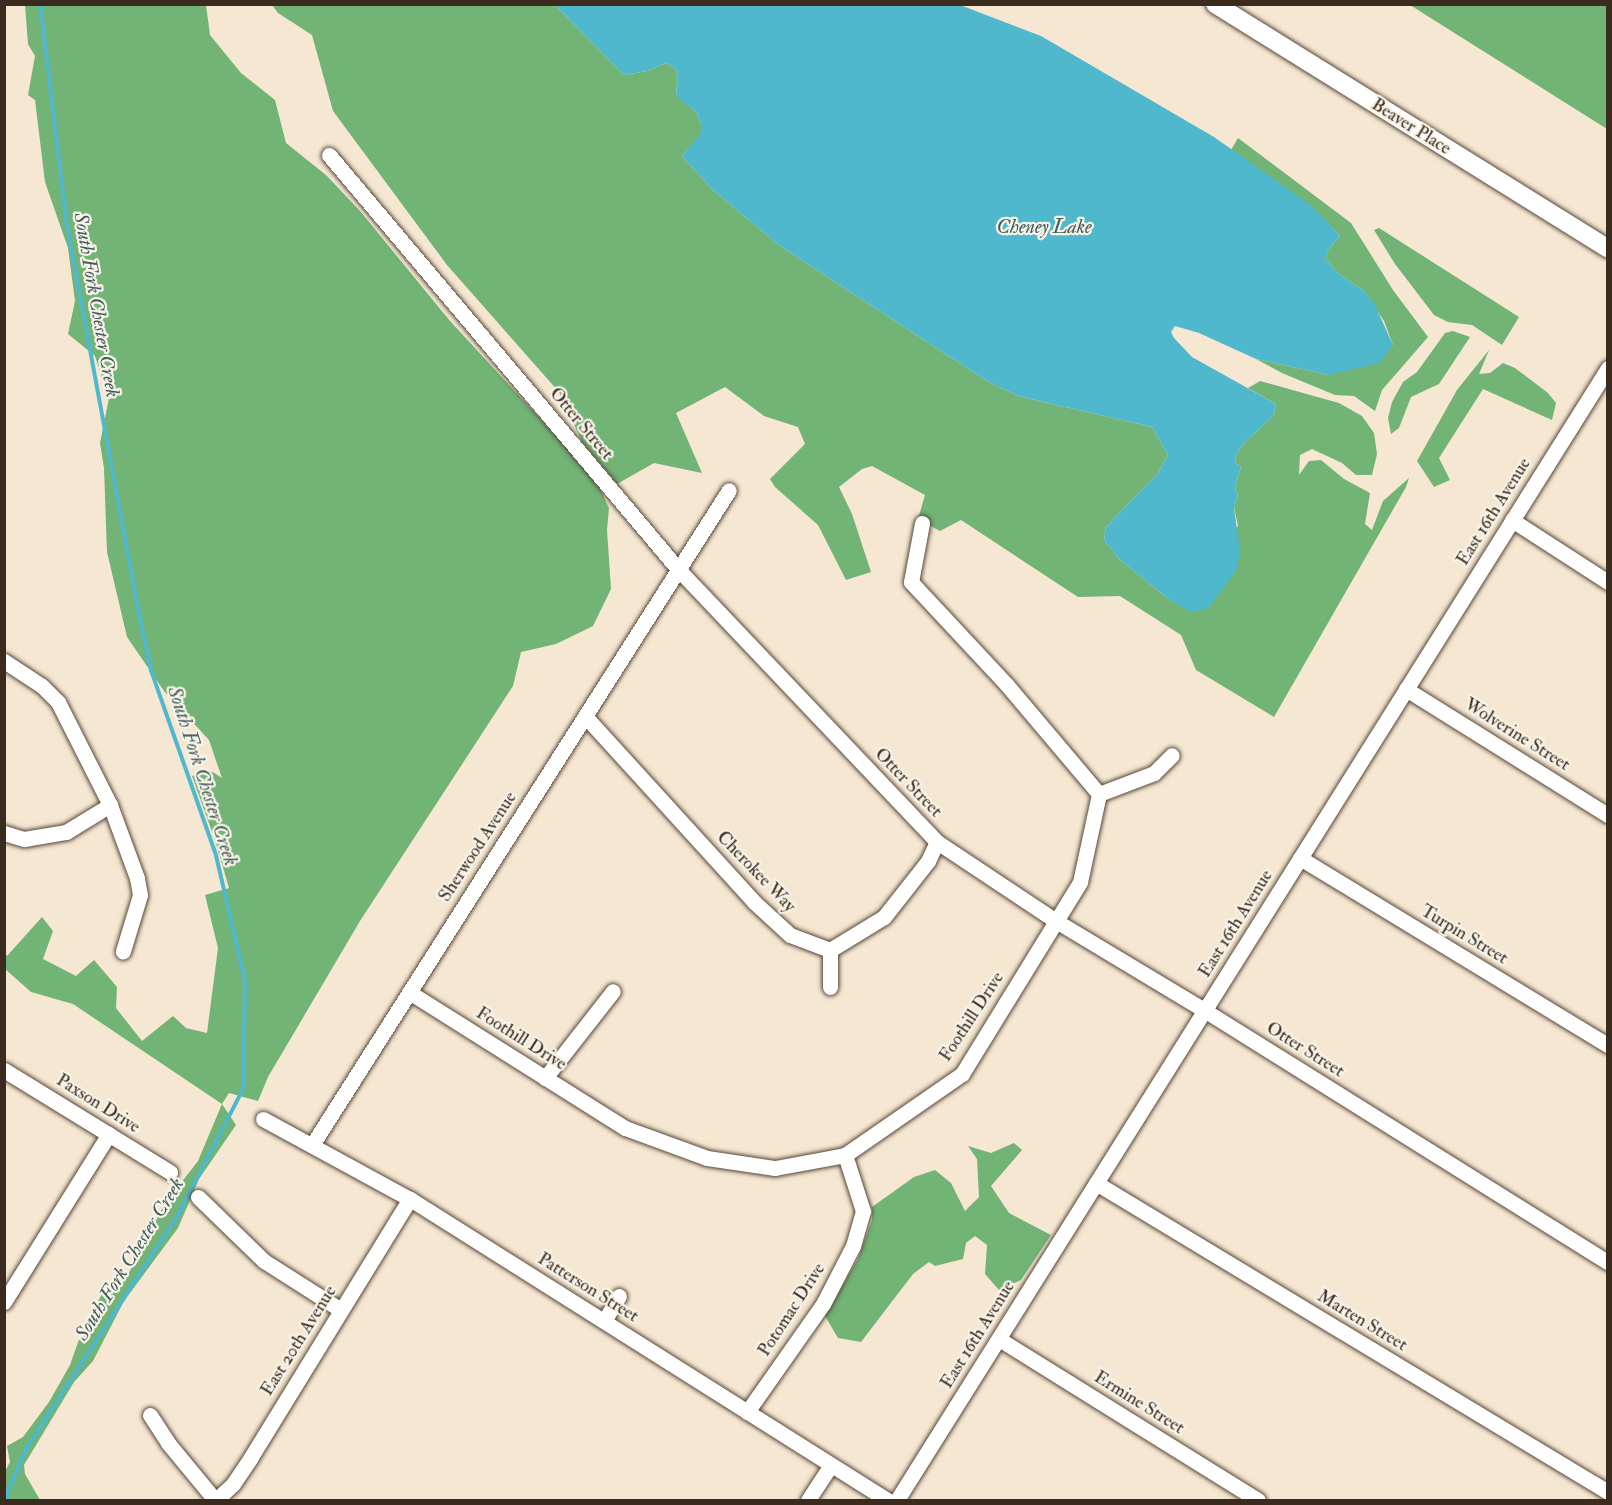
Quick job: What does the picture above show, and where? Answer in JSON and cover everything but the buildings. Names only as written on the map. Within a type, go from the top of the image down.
[{"type":"street","name":"Beaver Place","points":[[1215,4],[1608,249]]},
{"type":"street","name":"Otter Street","points":[[329,155],[678,569],[937,842],[1056,921],[1204,1010],[1608,1262]]},
{"type":"street","name":"East 16th Avenue","points":[[897,1500],[1608,368]]},
{"type":"street","name":"Sherwood Avenue","points":[[312,1145],[729,490]]},
{"type":"street","points":[[1512,520],[1608,582]]},
{"type":"street","points":[[922,523],[911,582],[1007,685],[1099,794],[1154,773],[1172,755]]},
{"type":"street","points":[[4,661],[42,686],[58,702],[110,805],[138,878],[140,895],[123,951]]},
{"type":"street","name":"Wolverine Street","points":[[1406,689],[1608,814]]},
{"type":"street","name":"Cherokee Way","points":[[585,716],[754,902],[790,935],[830,950]]},
{"type":"street","name":"Foothill Drive","points":[[409,992],[625,1128],[707,1158],[775,1168],[845,1155],[962,1074],[1080,882],[1099,794]]},
{"type":"street","points":[[4,832],[24,839],[66,832],[110,805]]},
{"type":"street","points":[[831,987],[830,950],[884,917],[928,861],[937,842]]},
{"type":"street","name":"Turpin Street","points":[[1300,858],[1608,1045]]},
{"type":"street","points":[[545,1077],[613,991]]},
{"type":"street","name":"Paxson Drive","points":[[4,1070],[170,1172]]},
{"type":"street","name":"Patterson Street","points":[[263,1119],[410,1199],[887,1500]]},
{"type":"street","points":[[4,1302],[109,1134]]},
{"type":"street","name":"Potomac Drive","points":[[747,1412],[823,1304],[853,1246],[863,1211],[845,1155]]},
{"type":"street","name":"Marten Street","points":[[1096,1183],[1608,1492]]},
{"type":"street","points":[[198,1197],[264,1261],[341,1310]]},
{"type":"street","name":"East 20th Avenue","points":[[215,1500],[233,1484],[251,1457],[410,1199]]},
{"type":"street","points":[[604,1321],[619,1296]]},
{"type":"street","name":"Ermine Street","points":[[999,1339],[1258,1500]]},
{"type":"street","points":[[150,1416],[168,1443],[215,1500]]},
{"type":"street","points":[[808,1500],[831,1465]]},
{"type":"green space","points":[[25,5],[206,5],[210,35],[241,73],[275,100],[286,143],[326,175],[360,211],[450,321],[595,478],[609,508],[607,530],[611,589],[593,626],[556,644],[521,652],[513,686],[360,921],[268,1077],[258,1101],[229,1093],[222,1104],[73,1004],[31,992],[5,969],[4,952],[7,956],[42,917],[53,931],[43,959],[76,976],[94,960],[117,987],[116,1008],[142,1041],[173,1016],[186,1028],[207,1033],[218,948],[205,895],[229,888],[192,776],[211,771],[222,778],[209,740],[164,691],[127,637],[107,552],[104,468],[100,443],[109,398],[95,356],[68,334],[75,301],[68,248],[45,182],[35,100],[28,95],[35,56],[28,44]]},
{"type":"green space","points":[[272,5],[555,5],[624,75],[647,71],[666,63],[675,68],[678,76],[676,95],[697,113],[702,133],[682,156],[713,190],[780,246],[987,381],[1018,396],[1152,427],[1168,455],[1158,473],[1106,527],[1104,540],[1119,559],[1171,601],[1238,526],[1234,507],[1238,496],[1235,487],[1241,467],[1235,463],[1236,455],[1244,443],[1273,416],[1276,404],[1248,388],[1260,381],[1339,403],[1362,416],[1374,433],[1377,454],[1372,475],[1356,475],[1342,463],[1312,449],[1300,455],[1299,475],[1309,461],[1321,460],[1344,479],[1370,493],[1365,524],[1372,530],[1383,501],[1409,478],[1406,487],[1274,717],[1196,670],[1181,635],[1120,596],[1078,597],[961,520],[940,531],[918,519],[925,495],[872,466],[862,469],[839,487],[852,514],[871,572],[846,580],[818,525],[775,487],[770,479],[805,444],[798,427],[764,416],[725,387],[676,413],[702,473],[654,463],[617,484],[582,442],[559,392],[447,265],[333,111],[312,35],[278,13]]},
{"type":"green space","points":[[1410,5],[1607,5],[1607,129]]},
{"type":"green space","points":[[1238,138],[1351,223],[1393,290],[1428,337],[1382,390],[1375,411],[1354,396],[1335,395],[1282,373],[1256,359],[1329,375],[1393,345],[1384,321],[1364,291],[1339,274],[1326,259],[1327,251],[1340,236],[1311,206],[1231,150]]},
{"type":"green space","points":[[1379,228],[1519,317],[1502,345],[1472,325],[1448,322],[1434,315],[1395,264],[1374,230]]},
{"type":"green space","points":[[1453,331],[1470,337],[1439,384],[1411,397],[1399,428],[1391,434],[1388,418],[1392,402],[1403,382],[1417,372],[1445,333]]},
{"type":"green space","points":[[1489,350],[1479,374],[1490,373],[1503,363],[1515,368],[1548,393],[1556,403],[1552,420],[1483,389],[1439,458],[1450,480],[1434,487],[1417,461],[1457,390]]},
{"type":"green space","points":[[222,1104],[236,1125],[199,1179],[178,1228],[124,1301],[93,1361],[74,1382],[24,1465],[25,1474],[40,1500],[5,1500],[5,1471],[10,1462],[7,1446],[23,1437],[49,1402],[70,1365],[82,1331],[102,1294],[122,1283],[153,1235],[151,1230],[164,1205],[198,1161]]},
{"type":"green space","points":[[1014,1143],[1022,1150],[991,1186],[1009,1213],[1051,1235],[1021,1280],[999,1290],[985,1274],[987,1245],[975,1236],[966,1243],[963,1259],[935,1266],[929,1262],[913,1274],[861,1342],[838,1338],[825,1316],[858,1259],[872,1220],[872,1207],[914,1177],[935,1170],[951,1183],[965,1211],[979,1197],[977,1159],[968,1146],[991,1153]]},
{"type":"water","name":"Cheney Lake","points":[[555,5],[960,5],[1041,36],[1214,137],[1312,206],[1340,236],[1327,251],[1326,259],[1339,274],[1364,291],[1375,305],[1393,345],[1379,363],[1329,375],[1256,359],[1199,333],[1175,326],[1171,332],[1174,338],[1192,357],[1276,404],[1273,416],[1244,443],[1236,455],[1235,463],[1241,467],[1235,487],[1238,496],[1234,507],[1240,552],[1236,571],[1209,608],[1191,612],[1171,601],[1119,559],[1104,540],[1106,527],[1158,473],[1168,455],[1152,427],[1018,396],[987,381],[780,246],[713,190],[682,156],[701,133],[701,125],[697,113],[676,96],[678,76],[675,68],[666,63],[647,71],[624,75]]},
{"type":"waterway","name":"South Fork Chester Creek","points":[[8,1500],[6,1496],[26,1449],[178,1215],[243,1089],[245,981],[216,855],[151,670],[139,614],[67,226],[40,4]]}]
